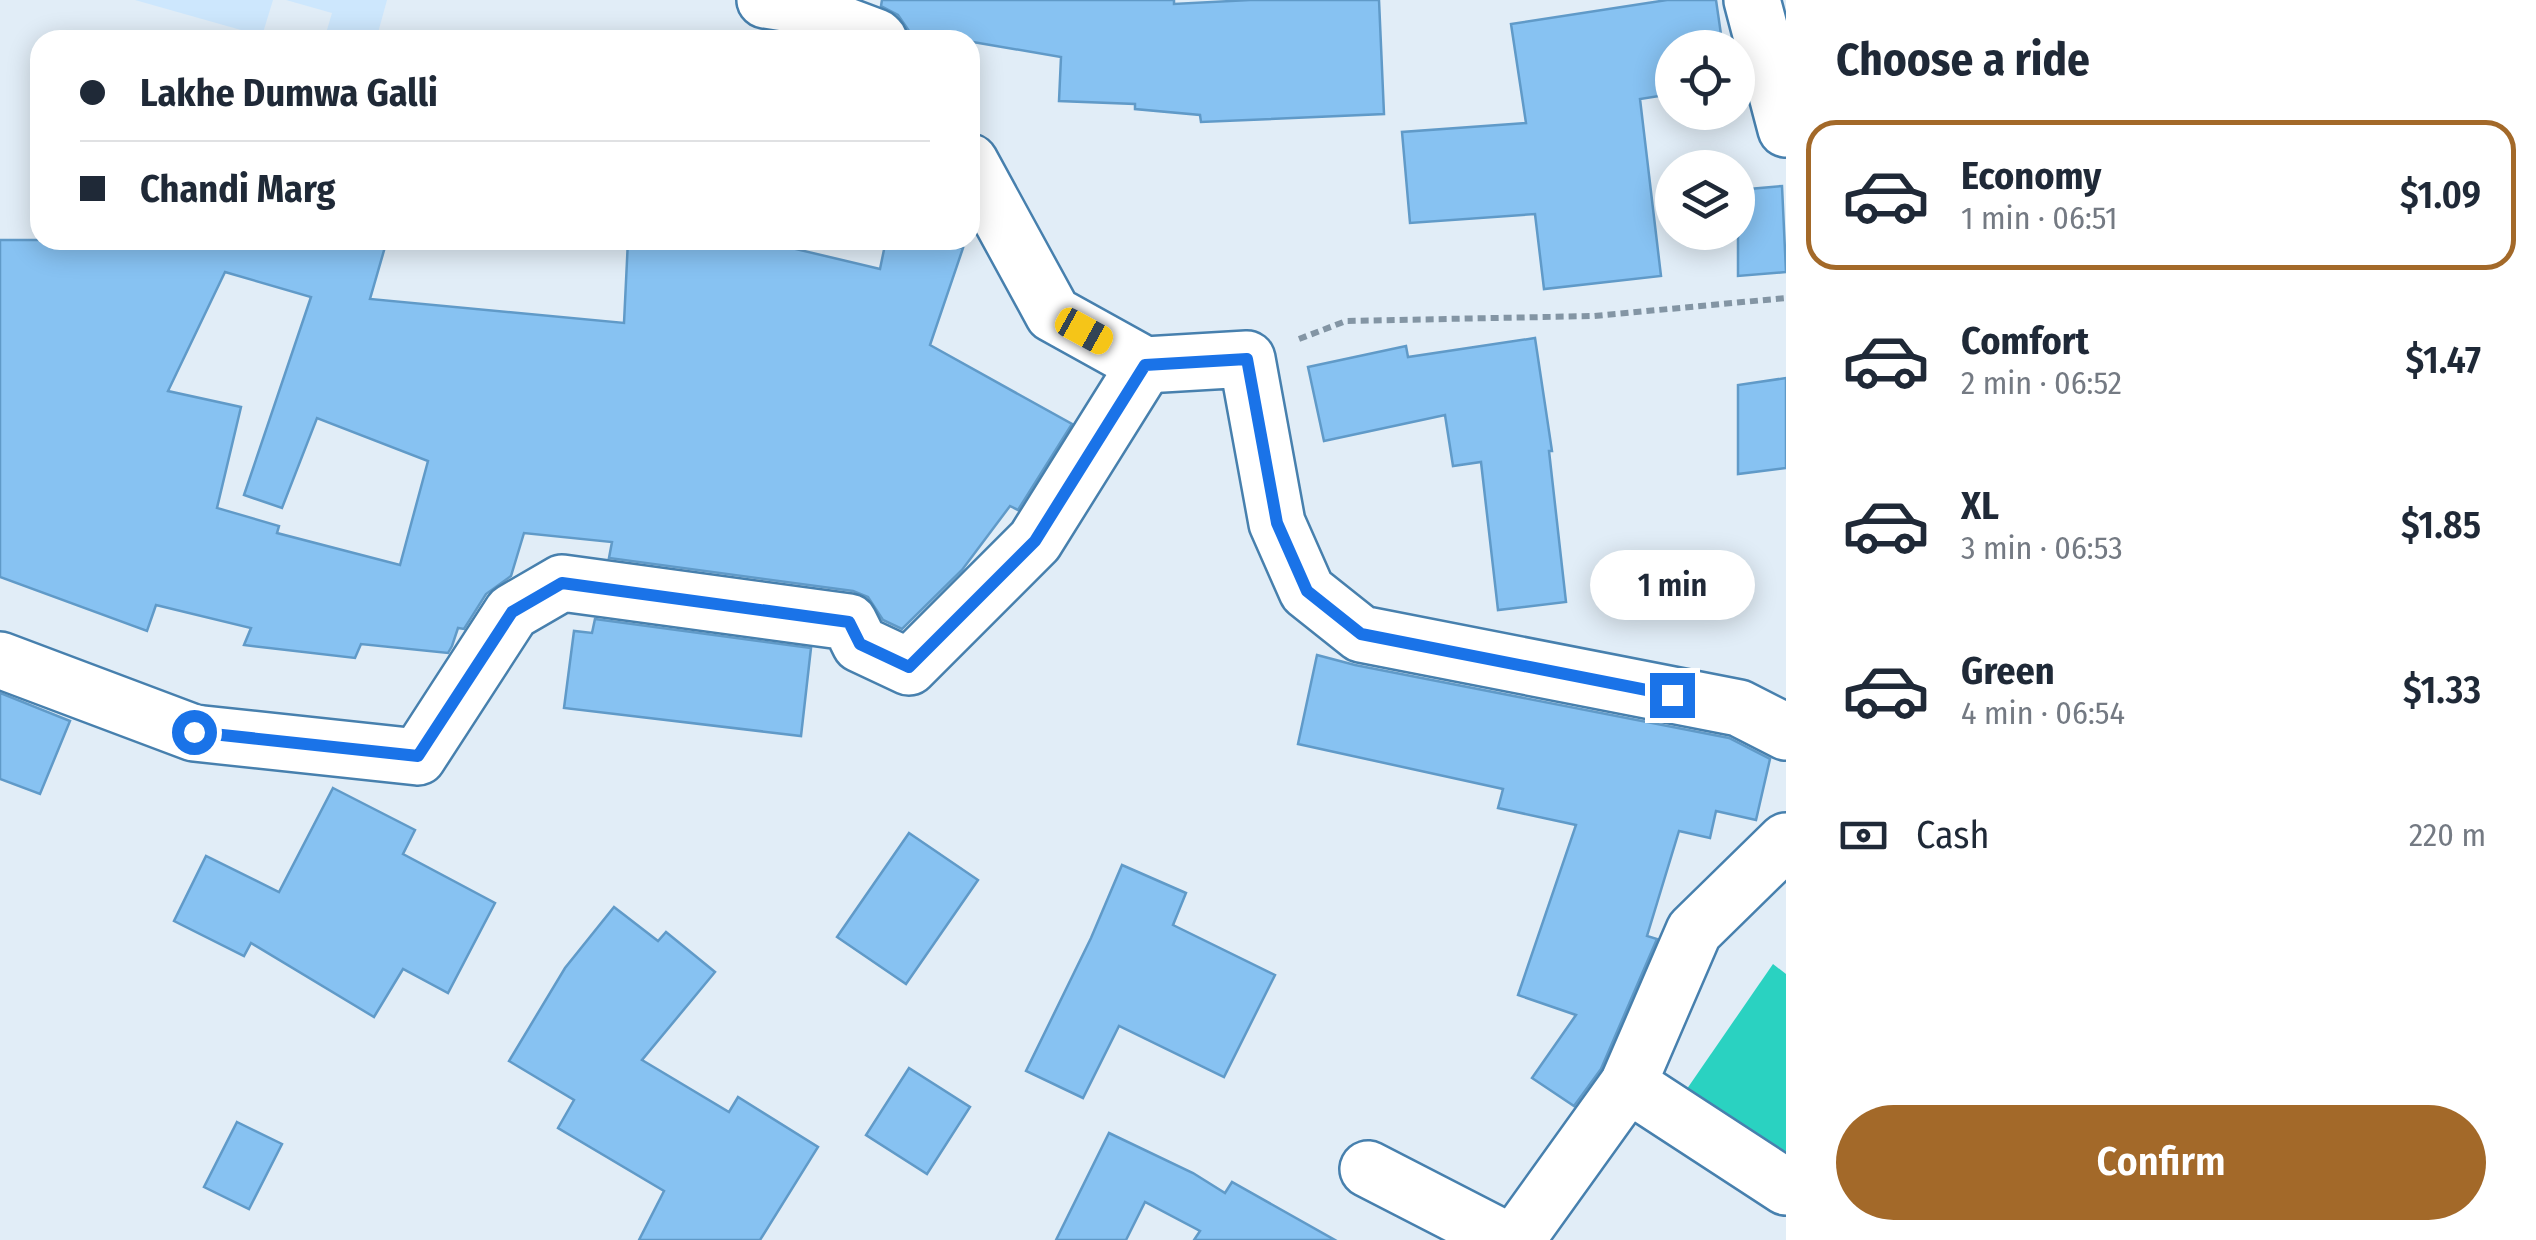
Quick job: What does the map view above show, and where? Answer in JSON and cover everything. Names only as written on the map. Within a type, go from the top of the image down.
[{"type":"street","points":[[765,0],[785,3],[857,30]]},
{"type":"street","points":[[1752,0],[1786,129]]},
{"type":"street","points":[[980,180],[1053,314],[1145,365],[1247,359],[1277,523],[1307,591],[1361,634],[1739,708],[1786,732]]},
{"type":"street","points":[[0,660],[194,732],[418,756],[512,612],[562,583],[849,622],[860,644],[909,667],[1035,541],[1145,365]]},
{"type":"street","points":[[1516,1240],[1628,1084],[1694,931],[1786,841]]},
{"type":"street","points":[[1628,1084],[1786,1187]]},
{"type":"street","points":[[1368,1169],[1506,1240]]},
{"type":"path","points":[[1247,359],[1346,321],[1594,316],[1786,298]]},
{"type":"shaded area","points":[[135,0],[273,0],[264,30],[241,30]]},
{"type":"shaded area","points":[[286,0],[387,0],[379,30],[327,30],[332,13]]},
{"type":"shaded area","points":[[1773,964],[1786,974],[1786,1183],[1671,1112]]},
{"type":"building","points":[[882,0],[1174,0],[1174,4],[1379,0],[1384,114],[1201,122],[1200,115],[1135,109],[1135,104],[1059,101],[1061,57],[980,43],[980,30],[908,30],[898,15],[881,6]]},
{"type":"building","points":[[1667,0],[1716,0],[1720,30],[1655,30],[1655,97],[1640,99],[1661,276],[1544,289],[1535,214],[1410,223],[1402,132],[1526,123],[1511,24]]},
{"type":"building","points":[[1782,186],[1786,272],[1738,276],[1738,250],[1755,250],[1755,188]]},
{"type":"building","points":[[0,240],[30,240],[30,250],[384,250],[370,299],[624,323],[628,250],[800,250],[880,269],[884,250],[962,250],[930,345],[1072,424],[1018,510],[1010,506],[962,570],[902,629],[883,620],[868,597],[853,591],[609,558],[612,542],[524,533],[511,576],[486,594],[464,629],[458,628],[448,653],[361,644],[355,658],[244,645],[251,628],[156,605],[147,631],[0,577]],"holes":[[[225,272],[311,297],[244,495],[282,508],[317,418],[428,461],[400,565],[277,533],[279,526],[217,508],[241,407],[168,391]]]},
{"type":"building","points":[[1535,338],[1552,451],[1566,602],[1498,610],[1481,462],[1453,466],[1445,415],[1324,441],[1308,367],[1406,346],[1408,357]]},
{"type":"building","points":[[1786,378],[1786,468],[1738,474],[1738,385]]},
{"type":"building","points":[[595,619],[811,648],[801,736],[564,708],[574,631],[592,633]]},
{"type":"building","points":[[1317,655],[1729,738],[1770,759],[1756,820],[1716,811],[1710,838],[1679,831],[1647,936],[1657,939],[1601,1069],[1574,1106],[1532,1078],[1576,1015],[1518,995],[1576,825],[1498,808],[1503,789],[1298,744]]},
{"type":"building","points":[[0,693],[70,721],[40,794],[0,779]]},
{"type":"building","points":[[333,788],[415,830],[403,854],[495,903],[448,993],[403,969],[374,1017],[251,943],[244,956],[174,921],[206,856],[279,892]]},
{"type":"building","points":[[909,833],[978,880],[906,984],[837,937]]},
{"type":"building","points":[[1122,865],[1186,893],[1173,925],[1275,975],[1224,1077],[1119,1026],[1083,1098],[1026,1071]]},
{"type":"building","points":[[614,907],[658,941],[666,932],[715,972],[642,1060],[729,1112],[738,1097],[818,1147],[760,1240],[639,1240],[664,1191],[558,1128],[574,1100],[509,1061],[565,968]]},
{"type":"building","points":[[909,1068],[970,1107],[927,1174],[866,1135]]},
{"type":"building","points":[[237,1122],[282,1144],[249,1209],[204,1187]]},
{"type":"building","points":[[1109,1133],[1193,1173],[1225,1193],[1232,1182],[1335,1240],[1194,1240],[1200,1231],[1145,1202],[1126,1240],[1056,1240]]},
{"type":"route","points":[[194,732],[418,756],[512,612],[562,583],[849,622],[860,644],[909,667],[1035,541],[1145,365],[1247,359],[1277,523],[1307,591],[1361,634],[1672,695]]}]
